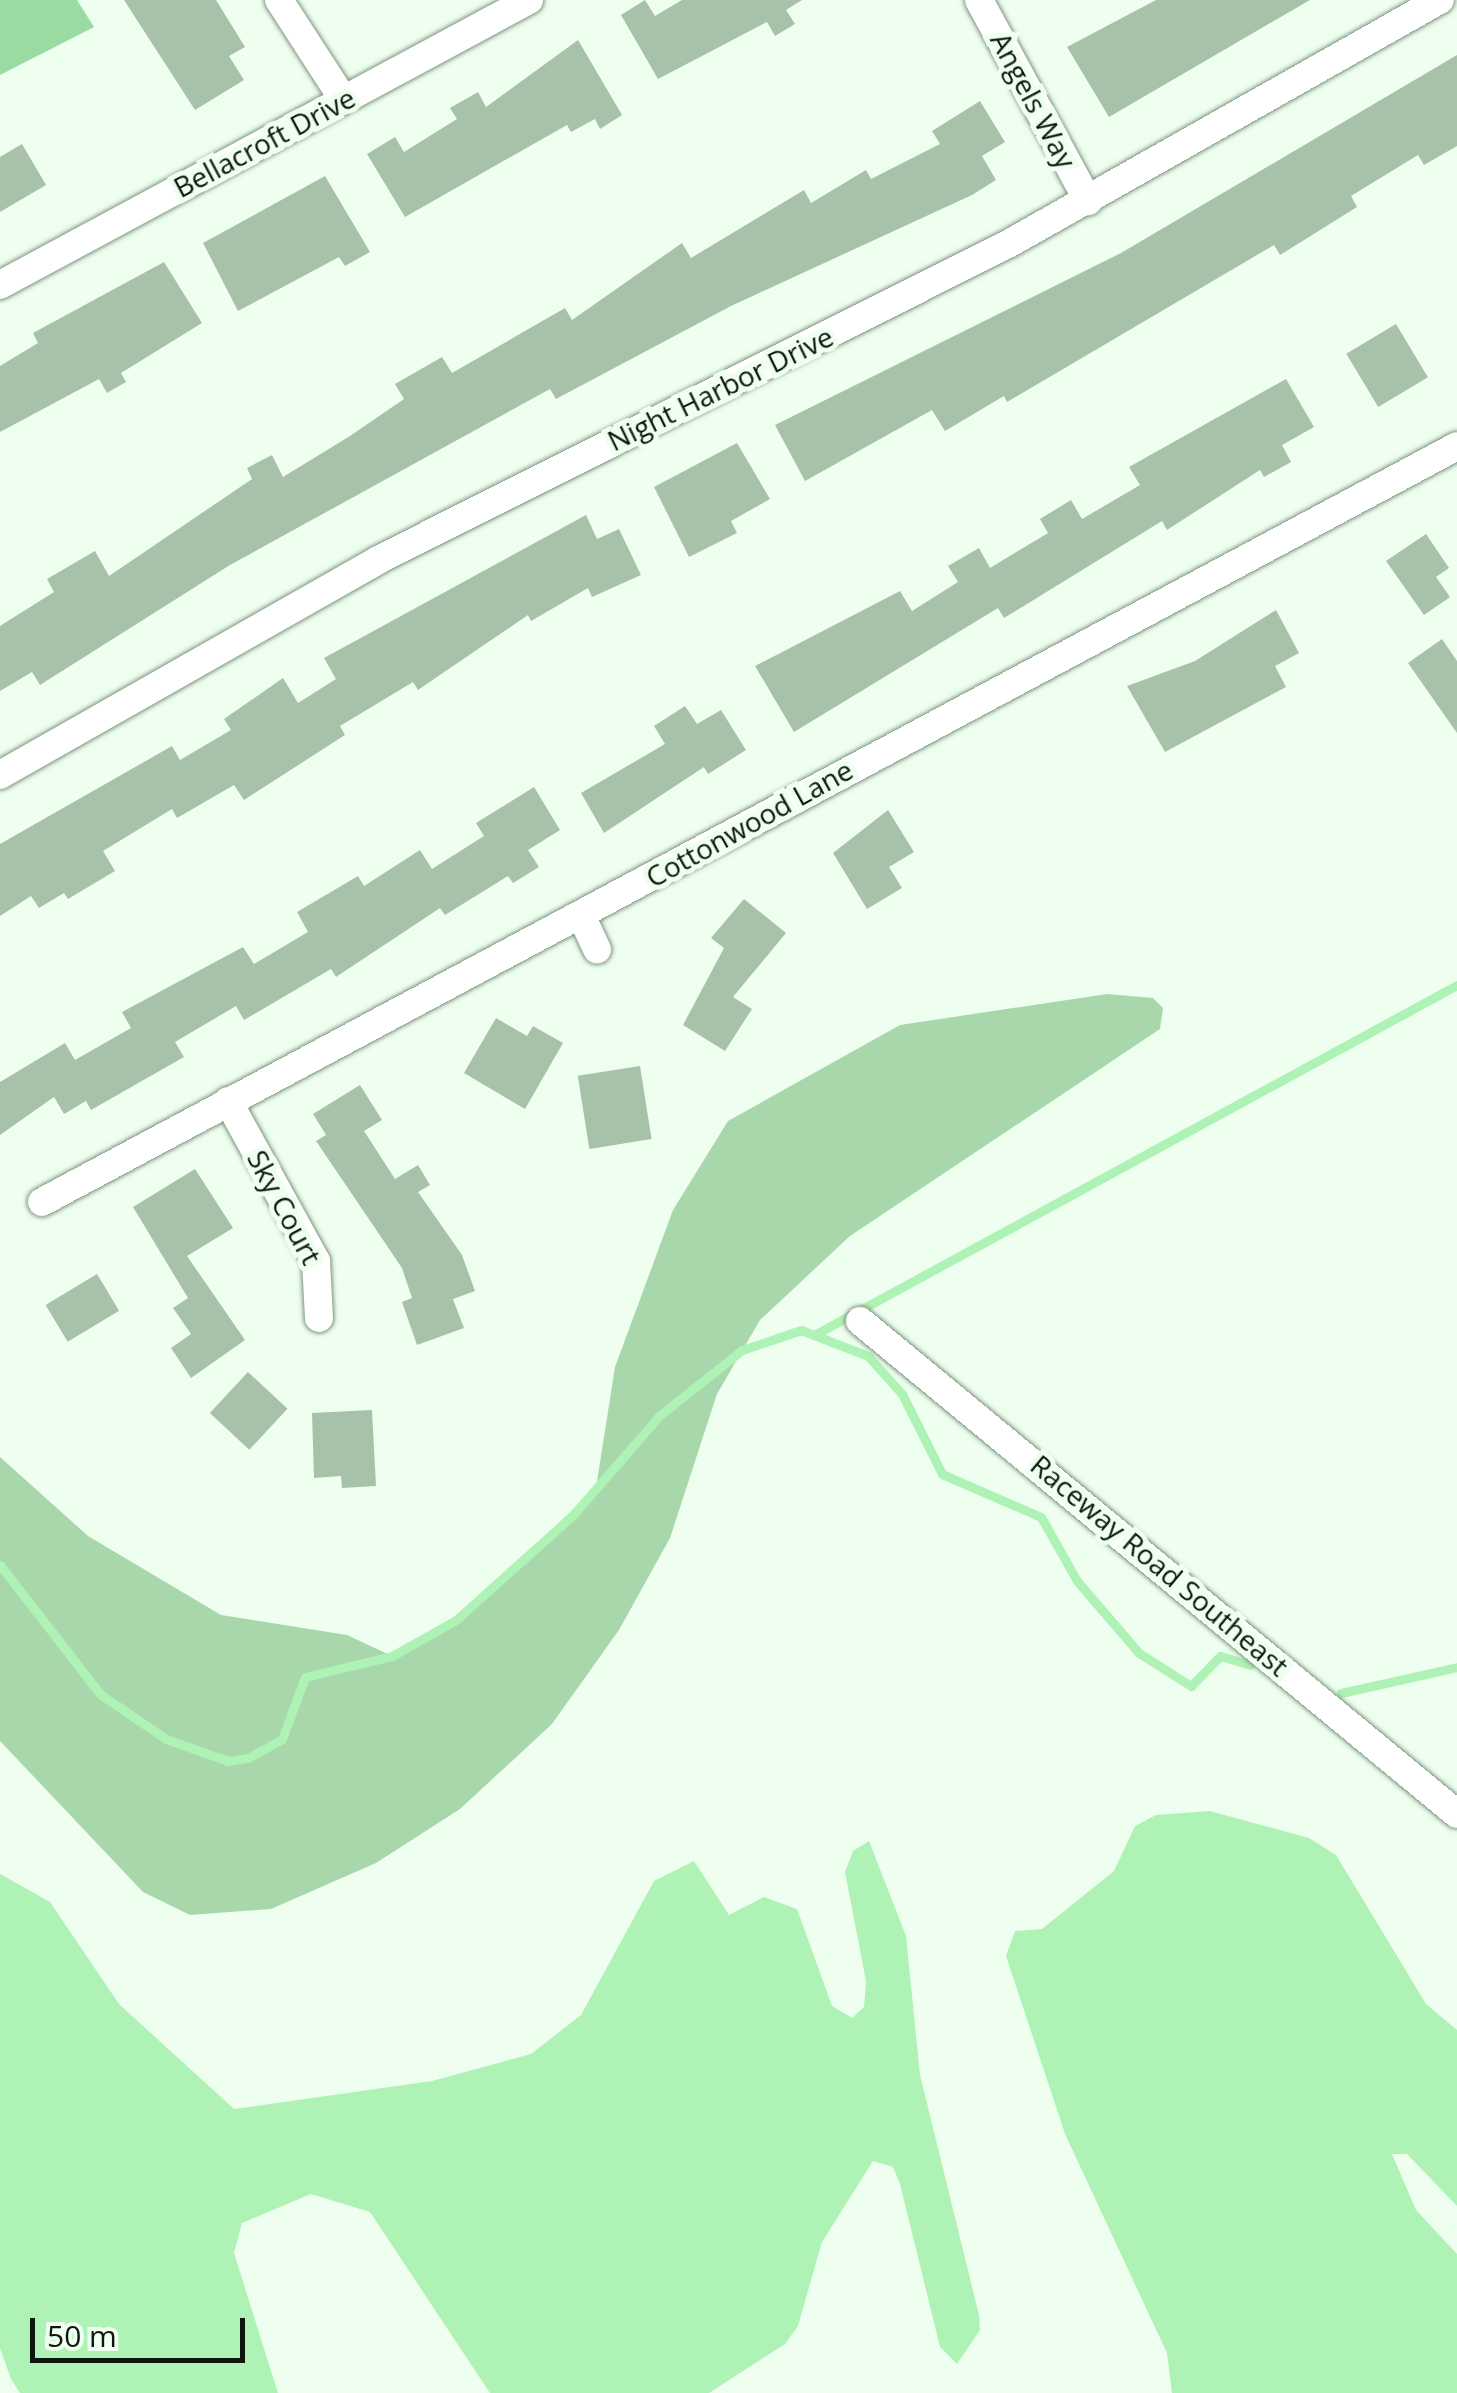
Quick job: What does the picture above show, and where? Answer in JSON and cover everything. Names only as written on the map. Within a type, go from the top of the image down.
[{"type":"street","points":[[280,0],[343,99]]},
{"type":"street","name":"Bellacroft Drive","points":[[0,284],[528,0]]},
{"type":"street","name":"Angels Way","points":[[979,0],[1088,201]]},
{"type":"street","name":"Night Harbor Drive","points":[[0,775],[474,508],[1088,201],[1440,0]]},
{"type":"street","name":"Cottonwood Lane","points":[[42,1202],[1457,448]]},
{"type":"street","points":[[580,915],[598,950]]},
{"type":"street","name":"Sky Court","points":[[228,1101],[316,1260],[319,1318]]},
{"type":"street","name":"Raceway Road Southeast","points":[[860,1320],[1457,1814]]},
{"type":"shaded area","points":[[0,0],[77,0],[94,27],[0,75]]},
{"type":"shaded area","points":[[1107,994],[1153,998],[1163,1008],[1160,1029],[850,1236],[760,1320],[717,1394],[670,1538],[619,1630],[552,1724],[460,1809],[376,1863],[271,1909],[190,1915],[143,1892],[0,1741],[0,1457],[88,1536],[221,1615],[347,1635],[392,1656],[456,1620],[596,1488],[615,1367],[673,1210],[728,1121],[900,1025]]},
{"type":"shaded area","points":[[1210,1811],[1309,1838],[1336,1855],[1426,2004],[1457,2030],[1457,2206],[1407,2154],[1392,2154],[1416,2210],[1457,2254],[1457,2393],[1172,2393],[1167,2353],[1065,2134],[1006,1956],[1015,1931],[1042,1929],[1114,1871],[1135,1826],[1156,1815]]},
{"type":"shaded area","points":[[869,1841],[906,1936],[920,2075],[979,2315],[980,2330],[957,2364],[940,2347],[893,2167],[873,2161],[822,2242],[798,2326],[785,2344],[709,2393],[490,2393],[370,2212],[311,2194],[242,2223],[234,2253],[278,2393],[20,2393],[11,2379],[0,2348],[0,1874],[50,1902],[119,2004],[234,2109],[432,2081],[531,2054],[581,2015],[654,1881],[694,1861],[729,1915],[764,1897],[797,1909],[832,2006],[852,2018],[864,2007],[866,1981],[845,1872],[853,1851]]},
{"type":"building","points":[[124,0],[216,0],[245,47],[229,56],[244,80],[195,110]]},
{"type":"building","points":[[645,0],[655,16],[682,0],[802,0],[786,10],[795,24],[775,36],[767,22],[658,79],[621,15]]},
{"type":"building","points":[[1156,0],[1310,0],[1109,117],[1067,47]]},
{"type":"building","points":[[578,40],[622,115],[600,129],[595,119],[571,132],[567,125],[405,217],[367,154],[395,137],[404,152],[457,119],[450,108],[478,92],[486,107]]},
{"type":"building","points":[[1457,55],[1457,146],[1424,165],[1418,155],[1351,196],[1357,207],[1280,255],[1274,245],[1007,402],[1004,396],[945,431],[932,410],[805,481],[775,425],[1121,253]]},
{"type":"building","points":[[980,101],[1005,142],[982,156],[996,180],[972,195],[731,306],[556,399],[550,389],[230,565],[40,685],[32,672],[0,691],[0,626],[54,592],[47,579],[95,551],[109,576],[252,479],[247,468],[272,455],[283,477],[350,436],[404,399],[395,384],[442,357],[452,373],[565,308],[572,320],[682,243],[691,258],[804,190],[811,203],[866,170],[871,179],[940,144],[932,131]]},
{"type":"building","points":[[22,144],[46,185],[0,212],[0,157]]},
{"type":"building","points":[[325,176],[370,252],[345,266],[339,257],[238,311],[203,243]]},
{"type":"building","points":[[164,262],[202,323],[121,373],[126,382],[107,393],[99,379],[0,432],[0,366],[38,343],[33,333]]},
{"type":"building","points":[[1396,324],[1428,377],[1378,407],[1346,354]]},
{"type":"building","points":[[1286,379],[1314,427],[1282,445],[1291,462],[1264,477],[1260,470],[1167,530],[1162,521],[1004,618],[998,608],[794,732],[755,666],[900,591],[912,611],[958,582],[948,566],[979,548],[990,568],[1048,533],[1040,519],[1071,500],[1082,519],[1140,485],[1129,467]]},
{"type":"building","points":[[737,443],[770,499],[731,521],[737,533],[689,557],[654,487]]},
{"type":"building","points":[[586,515],[597,539],[619,529],[641,575],[592,597],[588,588],[531,621],[528,615],[418,690],[413,682],[340,726],[345,735],[244,800],[234,785],[177,818],[172,809],[103,851],[115,871],[68,899],[64,893],[39,908],[31,896],[0,916],[0,844],[172,746],[180,760],[231,730],[224,719],[283,678],[298,703],[336,679],[324,658]]},
{"type":"building","points":[[1426,534],[1449,568],[1436,577],[1450,597],[1424,615],[1386,561]]},
{"type":"building","points":[[1276,610],[1299,653],[1275,666],[1286,687],[1165,752],[1127,686],[1195,661]]},
{"type":"building","points":[[1442,639],[1457,661],[1457,733],[1408,663]]},
{"type":"building","points":[[685,706],[697,724],[721,710],[746,750],[708,774],[704,767],[604,833],[581,793],[665,744],[654,726]]},
{"type":"building","points":[[534,787],[560,830],[528,850],[539,867],[513,883],[508,876],[445,915],[440,908],[336,977],[331,969],[244,1020],[236,1006],[175,1042],[184,1057],[91,1110],[86,1101],[64,1114],[54,1097],[0,1135],[0,1082],[65,1043],[75,1060],[131,1028],[122,1012],[243,947],[254,964],[308,932],[297,912],[358,876],[364,886],[420,850],[432,869],[484,836],[476,823]]},
{"type":"building","points":[[888,810],[914,852],[889,867],[902,888],[867,909],[833,853]]},
{"type":"building","points":[[744,899],[786,933],[733,997],[752,1009],[725,1051],[683,1025],[724,948],[711,938]]},
{"type":"building","points":[[496,1018],[527,1036],[533,1026],[563,1043],[525,1109],[464,1073]]},
{"type":"building","points":[[640,1066],[652,1139],[589,1149],[578,1076]]},
{"type":"building","points":[[360,1085],[382,1120],[364,1131],[395,1179],[418,1165],[430,1185],[418,1192],[462,1255],[475,1291],[453,1299],[464,1328],[417,1345],[402,1302],[412,1298],[402,1268],[316,1141],[326,1135],[313,1114]]},
{"type":"building","points":[[195,1169],[233,1228],[187,1256],[245,1340],[191,1378],[171,1348],[191,1334],[173,1308],[188,1298],[133,1207]]},
{"type":"building","points":[[97,1274],[119,1311],[68,1342],[46,1305]]},
{"type":"building","points":[[248,1372],[287,1409],[249,1450],[210,1413]]},
{"type":"building","points":[[372,1410],[376,1486],[342,1488],[341,1476],[314,1478],[312,1413]]},
{"type":"waterway","points":[[816,1334],[1457,985]]},
{"type":"waterway","points":[[0,1565],[100,1694],[166,1739],[228,1761],[248,1758],[282,1739],[305,1677],[392,1656],[456,1620],[573,1515],[659,1416],[742,1350],[801,1330],[868,1356],[902,1394],[942,1474],[1041,1517],[1077,1581],[1139,1653],[1191,1686],[1220,1656],[1251,1665]]},
{"type":"waterway","points":[[1341,1693],[1457,1667]]}]
